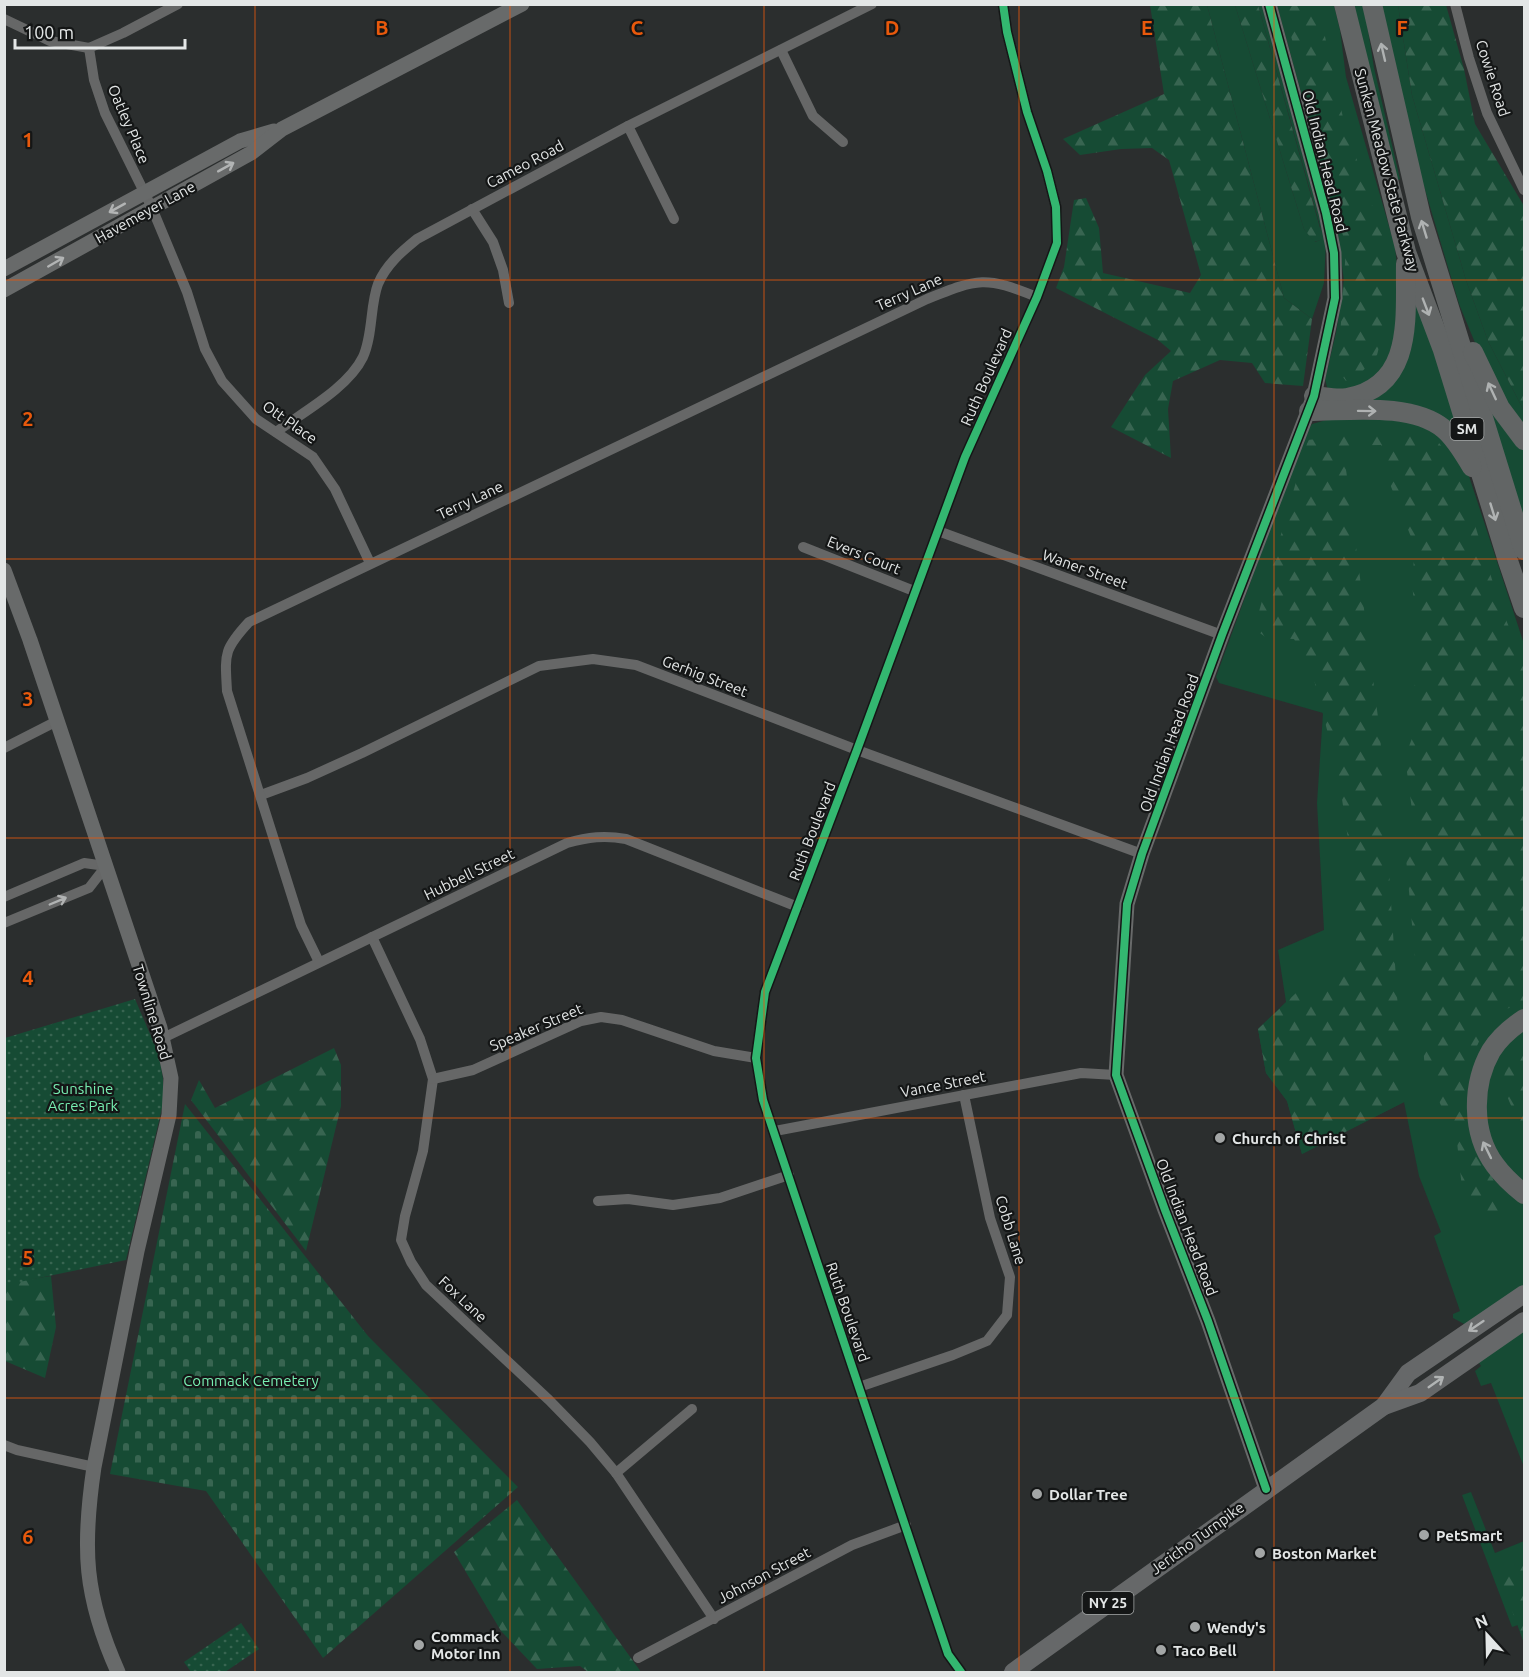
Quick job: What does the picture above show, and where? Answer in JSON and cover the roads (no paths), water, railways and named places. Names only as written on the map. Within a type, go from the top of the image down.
[{"type":"highway","name":"Sunken Meadow State Parkway","points":[[1344,4],[1406,252],[1443,350],[1524,608]]},
{"type":"highway","name":"Sunken Meadow State Parkway","points":[[1372,4],[1421,217],[1524,550]]},
{"type":"highway","points":[[1311,403],[1344,399],[1366,393],[1386,378],[1401,354],[1405,329],[1406,252]]},
{"type":"highway","points":[[1441,285],[1500,408],[1524,440]]},
{"type":"highway","points":[[1311,403],[1399,411],[1424,417],[1444,430],[1460,447],[1485,486]]},
{"type":"highway","points":[[1524,1019],[1510,1029],[1492,1049],[1480,1075],[1477,1103],[1479,1135],[1494,1164],[1524,1194]]},
{"type":"main road","name":"Jericho Turnpike","points":[[1384,1406],[1408,1373],[1524,1294]]},
{"type":"main road","name":"Jericho Turnpike","points":[[1012,1672],[1384,1406],[1420,1393],[1524,1321]]},
{"type":"street","points":[[4,19],[50,40],[89,48],[178,4]]},
{"type":"street","name":"Havemeyer Lane","points":[[4,290],[251,153],[282,129],[522,4]]},
{"type":"street","name":"Cameo Road","points":[[276,432],[344,383],[363,357],[378,285],[395,257],[417,239],[628,126],[872,4]]},
{"type":"street","name":"Ruth Boulevard","points":[[961,1672],[948,1654],[810,1243],[763,1100],[756,1058],[765,992],[965,457],[1037,297],[1057,243],[1056,207],[1047,171],[1027,112],[1007,32],[1003,4]]},
{"type":"street","name":"Old Indian Head Road","points":[[1266,1489],[1208,1321],[1116,1075],[1127,904],[1142,854],[1222,635],[1311,403],[1335,298],[1334,253],[1326,213],[1269,4]]},
{"type":"street","name":"Cowie Road","points":[[1455,4],[1487,113],[1524,190]]},
{"type":"street","name":"Oatley Place","points":[[89,48],[94,80],[105,114],[152,208]]},
{"type":"street","points":[[781,50],[813,116],[843,142]]},
{"type":"street","points":[[628,126],[674,219]]},
{"type":"street","name":"Havemeyer Lane","points":[[4,269],[240,141],[282,129]]},
{"type":"street","name":"Ott Place","points":[[152,208],[187,292],[205,350],[222,381],[256,419],[313,457],[335,489],[370,563]]},
{"type":"street","points":[[472,209],[493,242],[504,270],[508,303]]},
{"type":"street","name":"Terry Lane","points":[[319,962],[301,925],[227,691],[225,661],[231,641],[249,622],[927,299],[965,284],[985,281],[1006,285],[1037,297]]},
{"type":"street","name":"Waner Street","points":[[938,531],[1222,635]]},
{"type":"street","name":"Evers Court","points":[[803,547],[914,591]]},
{"type":"street","name":"Townline Road","points":[[4,570],[163,1038],[171,1078],[169,1115],[137,1251],[94,1467],[87,1535],[87,1569],[99,1624],[118,1672]]},
{"type":"street","name":"Gerhig Street","points":[[261,795],[307,778],[362,753],[539,666],[593,659],[636,665],[857,750],[1142,854]]},
{"type":"street","points":[[4,748],[57,721]]},
{"type":"street","name":"Hubbell Street","points":[[163,1038],[567,843],[588,837],[608,836],[626,839],[798,907]]},
{"type":"street","points":[[4,897],[84,863],[106,866],[89,888],[4,923]]},
{"type":"street","name":"Fox Lane","points":[[372,937],[420,1039],[433,1079],[423,1151],[405,1216],[401,1240],[411,1262],[426,1286],[549,1400],[590,1442],[616,1473],[714,1619]]},
{"type":"street","name":"Speaker Street","points":[[433,1079],[473,1070],[581,1022],[601,1017],[622,1020],[714,1051],[756,1058]]},
{"type":"street","name":"Vance Street","points":[[775,1131],[1082,1072],[1116,1075]]},
{"type":"street","name":"Cobb Lane","points":[[859,1387],[987,1341],[1006,1315],[1010,1277],[990,1218],[964,1095]]},
{"type":"street","points":[[598,1202],[628,1199],[673,1205],[720,1198],[789,1175]]},
{"type":"street","points":[[616,1473],[692,1409]]},
{"type":"street","points":[[4,1445],[94,1467]]},
{"type":"street","name":"Johnson Street","points":[[638,1658],[852,1545],[906,1525]]},
{"type":"place","name":"Church of Christ","points":[[1220,1138]]},
{"type":"place","name":"Dollar Tree","points":[[1037,1494]]},
{"type":"place","name":"PetSmart","points":[[1424,1535]]},
{"type":"place","name":"Boston Market","points":[[1260,1553]]},
{"type":"place","name":"Wendy's","points":[[1195,1627]]},
{"type":"place","name":"Commack Motor Inn","points":[[419,1645]]},
{"type":"place","name":"Taco Bell","points":[[1161,1650]]},
{"type":"park label","name":"Sunshine Acres Park","points":[[83,1096]]},
{"type":"park label","name":"Commack Cemetery","points":[[251,1380]]}]
